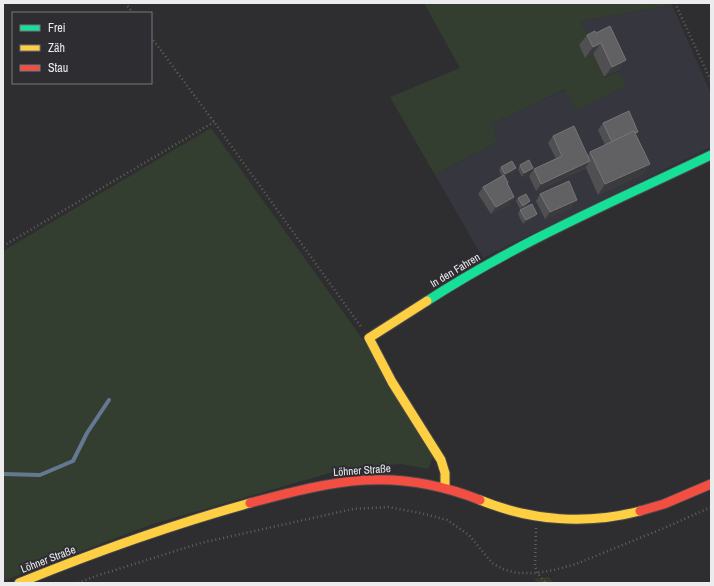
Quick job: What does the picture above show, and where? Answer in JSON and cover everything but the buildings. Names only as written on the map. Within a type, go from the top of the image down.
[{"type":"main road","name":"In den Fahren","points":[[369,338],[462,278],[525,244],[711,155]]},
{"type":"main road","points":[[369,338],[392,382],[441,460],[445,473],[445,488]]},
{"type":"main road","name":"Löhner Straße","points":[[19,583],[156,531],[225,510],[308,488],[351,480],[389,479],[416,481],[462,493],[495,507],[555,520],[602,518],[630,513],[659,505],[711,484]]},
{"type":"path","points":[[125,3],[132,12]]},
{"type":"path","points":[[675,3],[711,81]]},
{"type":"path","points":[[152,38],[369,338]]},
{"type":"path","points":[[3,246],[214,122]]},
{"type":"path","points":[[78,583],[201,543],[353,509],[388,507],[447,520],[469,535],[492,563],[503,569],[517,573],[537,573],[576,564],[711,507]]},
{"type":"path","points":[[536,517],[535,564],[537,573],[546,583]]},
{"type":"shaded area","points":[[672,5],[711,94],[711,147],[483,258],[435,175],[497,142],[492,124],[566,89],[576,110],[625,86],[604,35],[590,40],[581,21]]},
{"type":"green space","points":[[424,3],[670,3],[672,5],[581,21],[590,40],[579,45],[585,58],[593,55],[604,78],[619,71],[626,86],[576,110],[565,89],[492,124],[497,142],[435,175],[390,97],[460,68]]},
{"type":"green space","points":[[211,128],[366,344],[433,457],[428,469],[402,464],[347,468],[153,524],[3,581],[3,251]]},
{"type":"green space","points":[[549,577],[554,583],[538,583],[534,579]]},
{"type":"waterway","points":[[3,474],[40,475],[73,461],[87,433],[109,400]]},
{"type":"traffic: fast","points":[[427,301],[495,260],[531,241],[711,155]]},
{"type":"traffic: slow","points":[[427,301],[369,338],[392,382],[441,460],[445,473],[445,488]]},
{"type":"traffic: slow","points":[[480,500],[519,513],[559,519],[600,518],[640,511]]},
{"type":"traffic: slow","points":[[19,583],[133,540],[191,520],[250,503]]},
{"type":"traffic: jam","points":[[250,503],[310,488],[365,480],[392,480],[420,483],[449,489],[480,500]]},
{"type":"traffic: jam","points":[[640,511],[664,504],[711,484]]}]
